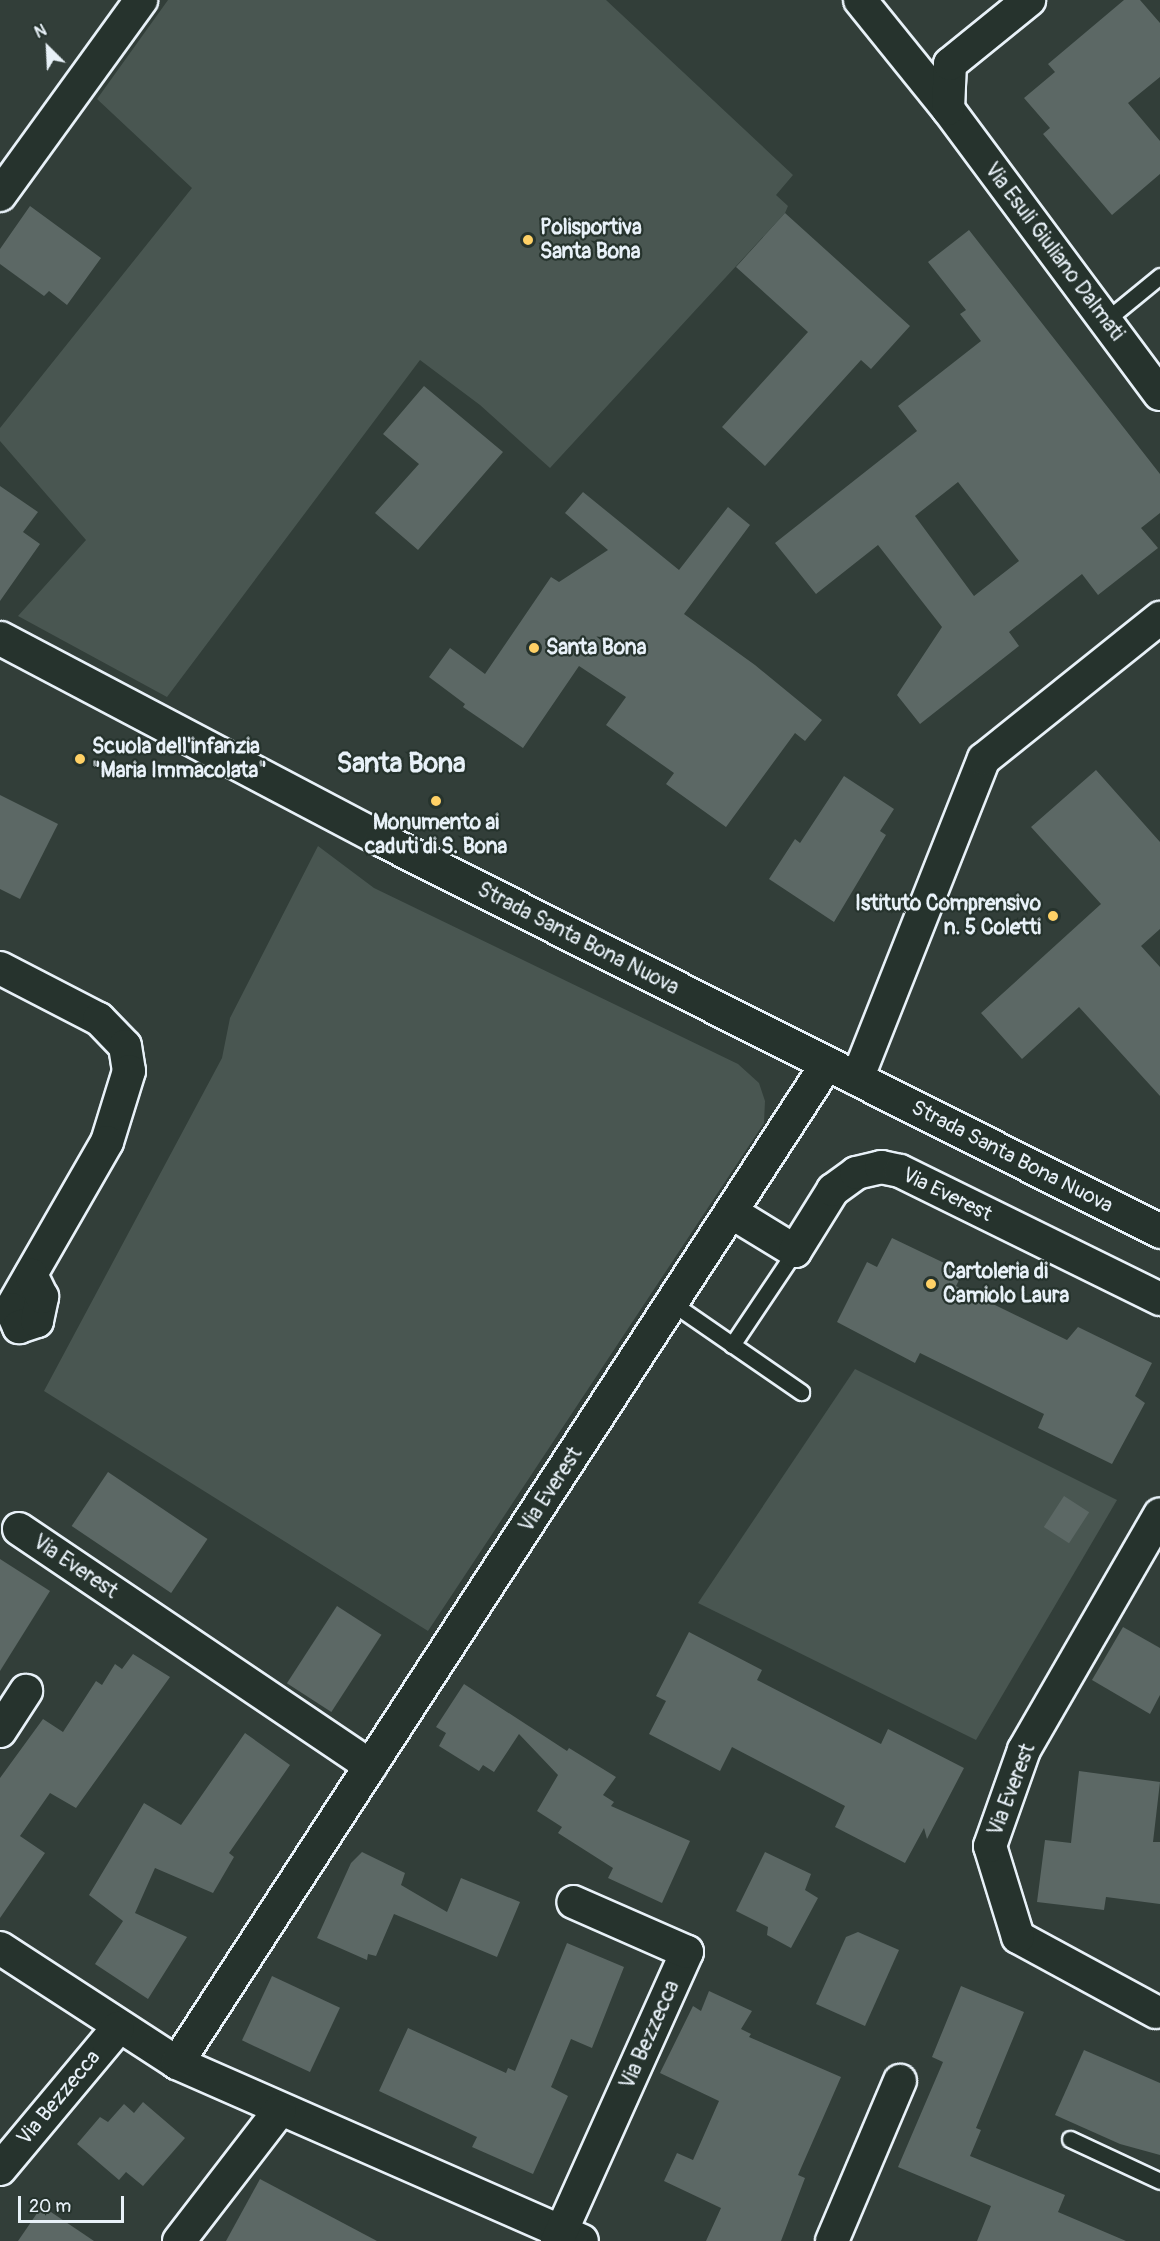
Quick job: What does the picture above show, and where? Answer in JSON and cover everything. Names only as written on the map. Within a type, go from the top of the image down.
[{"type":"street","points":[[0,195],[141,0]]},
{"type":"street","name":"Via Esuli Giuliano Dalmati","points":[[860,0],[948,109],[1160,394]]},
{"type":"street","points":[[948,109],[950,64],[1029,0]]},
{"type":"street","points":[[856,1079],[984,759],[1160,618]]},
{"type":"street","name":"Strada Santa Bona Nuova","points":[[0,638],[381,839],[1160,1231]]},
{"type":"street","points":[[0,968],[99,1019],[125,1046],[129,1071],[107,1142],[31,1274]]},
{"type":"street","name":"Via Everest","points":[[177,2063],[827,1064]]},
{"type":"street","name":"Via Everest","points":[[795,1251],[833,1190],[856,1173],[881,1167],[900,1171],[1160,1299]]},
{"type":"street","points":[[731,1212],[795,1251]]},
{"type":"street","name":"Via Everest","points":[[1156,2012],[1018,1937],[990,1846],[1024,1750],[1160,1514]]},
{"type":"street","name":"Via Everest","points":[[19,1529],[369,1766]]},
{"type":"street","points":[[0,1731],[26,1691]]},
{"type":"street","name":"Via Bezzecca","points":[[0,1948],[118,2028],[177,2063],[568,2238],[687,1952],[573,1902]]},
{"type":"street","name":"Via Bezzecca","points":[[0,2169],[118,2028]]},
{"type":"street","points":[[832,2241],[900,2081]]},
{"type":"street","points":[[179,2241],[280,2110]]},
{"type":"lane","points":[[1106,321],[1160,276]]},
{"type":"lane","points":[[732,1345],[795,1251]]},
{"type":"lane","points":[[672,1303],[801,1392]]},
{"type":"lane","points":[[1070,2139],[1160,2181]]},
{"type":"shaded area","points":[[168,0],[606,0],[793,175],[776,195],[788,206],[785,213],[550,468],[480,405],[420,360],[167,697],[18,616],[86,540],[0,441],[0,428],[192,188],[97,99]]},
{"type":"shaded area","points":[[318,846],[374,888],[738,1064],[759,1083],[765,1101],[764,1123],[428,1631],[44,1391],[222,1058],[230,1018]]},
{"type":"shaded area","points":[[855,1369],[1117,1500],[976,1740],[698,1603]]},
{"type":"building","points":[[1124,0],[1140,0],[1160,23],[1160,77],[1128,103],[1160,141],[1160,174],[1112,215],[1043,134],[1050,128],[1024,98],[1055,72],[1048,64]]},
{"type":"building","points":[[30,206],[101,258],[67,305],[49,291],[44,296],[0,264],[0,249]]},
{"type":"building","points":[[785,213],[910,326],[871,369],[861,360],[765,466],[722,427],[808,332],[736,267]]},
{"type":"building","points":[[969,230],[1160,474],[1160,513],[1141,528],[1158,548],[1098,595],[1082,574],[1009,632],[1019,646],[920,724],[897,695],[942,627],[878,545],[816,594],[775,543],[917,431],[898,406],[981,341],[960,314],[966,310],[928,262]],"holes":[[[958,482],[1019,561],[974,596],[915,516]]]},
{"type":"building","points":[[424,386],[503,452],[418,550],[375,513],[419,464],[383,434]]},
{"type":"building","points":[[0,486],[38,512],[23,532],[40,544],[0,601]]},
{"type":"building","points":[[583,492],[679,570],[728,507],[750,525],[684,614],[755,665],[822,720],[805,741],[795,733],[726,827],[666,784],[674,773],[606,725],[626,697],[579,666],[523,748],[463,707],[465,704],[429,677],[450,648],[485,674],[551,577],[559,582],[608,550],[565,513]]},
{"type":"building","points":[[1096,770],[1160,842],[1160,929],[1141,946],[1160,967],[1160,1096],[1079,1007],[1022,1059],[981,1013],[1101,904],[1031,827]]},
{"type":"building","points":[[844,776],[894,809],[880,831],[886,835],[834,922],[769,879],[795,839],[800,843]]},
{"type":"building","points":[[0,795],[58,824],[20,899],[0,889]]},
{"type":"building","points":[[892,1238],[963,1272],[956,1286],[1067,1340],[1078,1327],[1152,1363],[1135,1396],[1145,1403],[1112,1464],[1038,1428],[1044,1414],[920,1353],[915,1363],[837,1322],[867,1262],[877,1267]]},
{"type":"building","points":[[108,1472],[207,1539],[171,1593],[72,1526]]},
{"type":"building","points":[[1064,1496],[1089,1512],[1069,1543],[1044,1527]]},
{"type":"building","points":[[0,1559],[50,1591],[0,1671]]},
{"type":"building","points":[[337,1606],[381,1635],[331,1712],[287,1683]]},
{"type":"building","points":[[1123,1627],[1160,1648],[1160,1695],[1150,1714],[1092,1680]]},
{"type":"building","points":[[689,1632],[762,1670],[757,1680],[881,1744],[888,1729],[964,1768],[927,1839],[924,1828],[905,1863],[835,1827],[845,1806],[732,1747],[720,1771],[649,1734],[666,1701],[656,1696]]},
{"type":"building","points":[[133,1654],[170,1677],[76,1808],[50,1793],[20,1836],[45,1853],[0,1918],[0,1778],[43,1719],[63,1732],[96,1681],[102,1685],[115,1664],[122,1669]]},
{"type":"building","points":[[464,1684],[567,1751],[569,1748],[616,1777],[603,1795],[614,1802],[611,1806],[690,1841],[662,1903],[608,1878],[613,1868],[558,1833],[562,1827],[537,1811],[558,1775],[519,1734],[494,1772],[483,1765],[479,1771],[439,1746],[446,1733],[436,1727]]},
{"type":"building","points":[[245,1733],[290,1765],[229,1853],[234,1857],[213,1893],[155,1868],[135,1913],[187,1937],[148,1999],[95,1964],[123,1921],[89,1895],[144,1803],[181,1825]]},
{"type":"building","points":[[1079,1771],[1160,1782],[1153,1842],[1160,1842],[1160,1904],[1106,1897],[1104,1910],[1037,1902],[1045,1840],[1071,1843]]},
{"type":"building","points":[[362,1852],[405,1873],[401,1885],[447,1912],[461,1878],[520,1902],[497,1957],[394,1914],[376,1956],[368,1954],[367,1960],[317,1938],[351,1863]]},
{"type":"building","points":[[765,1852],[811,1874],[805,1890],[818,1898],[791,1948],[767,1935],[768,1927],[736,1911]]},
{"type":"building","points":[[858,1932],[899,1950],[865,2026],[816,2004],[846,1937]]},
{"type":"building","points":[[567,1943],[624,1967],[592,2048],[571,2039],[551,2087],[568,2096],[533,2174],[472,2147],[477,2137],[379,2091],[408,2028],[506,2073],[508,2068],[515,2071]]},
{"type":"building","points":[[272,1976],[340,2008],[310,2072],[242,2040]]},
{"type":"building","points":[[961,1986],[1024,2012],[976,2128],[981,2130],[970,2156],[1065,2195],[1058,2212],[1126,2241],[977,2241],[991,2206],[898,2167],[943,2062],[932,2057]]},
{"type":"building","points":[[709,1991],[752,2011],[741,2029],[751,2034],[749,2037],[841,2077],[798,2175],[805,2178],[781,2241],[706,2241],[721,2208],[664,2181],[677,2153],[693,2160],[719,2101],[660,2073],[693,2006],[701,2011]]},
{"type":"building","points":[[1084,2050],[1160,2083],[1160,2155],[1120,2144],[1055,2115]]},
{"type":"building","points":[[143,2102],[185,2138],[143,2186],[126,2172],[119,2180],[77,2144],[100,2117],[108,2122],[124,2104],[134,2113]]},
{"type":"building","points":[[260,2179],[377,2241],[226,2241]]},
{"type":"building","points":[[42,2206],[94,2241],[18,2241]]},
{"type":"place","name":"Polisportiva Santa Bona","points":[[528,240]]},
{"type":"place","name":"Santa Bona","points":[[534,648]]},
{"type":"place","name":"Scuola dell'infanzia \"Maria Immacolata\"","points":[[80,759]]},
{"type":"place","name":"Monumento ai caduti di S. Bona","points":[[436,801]]},
{"type":"place","name":"Istituto Comprensivo n. 5 Coletti","points":[[1053,916]]},
{"type":"place","name":"Cartoleria di Camiolo Laura","points":[[931,1284]]},
{"type":"district","name":"Santa Bona","points":[[401,764]]}]
